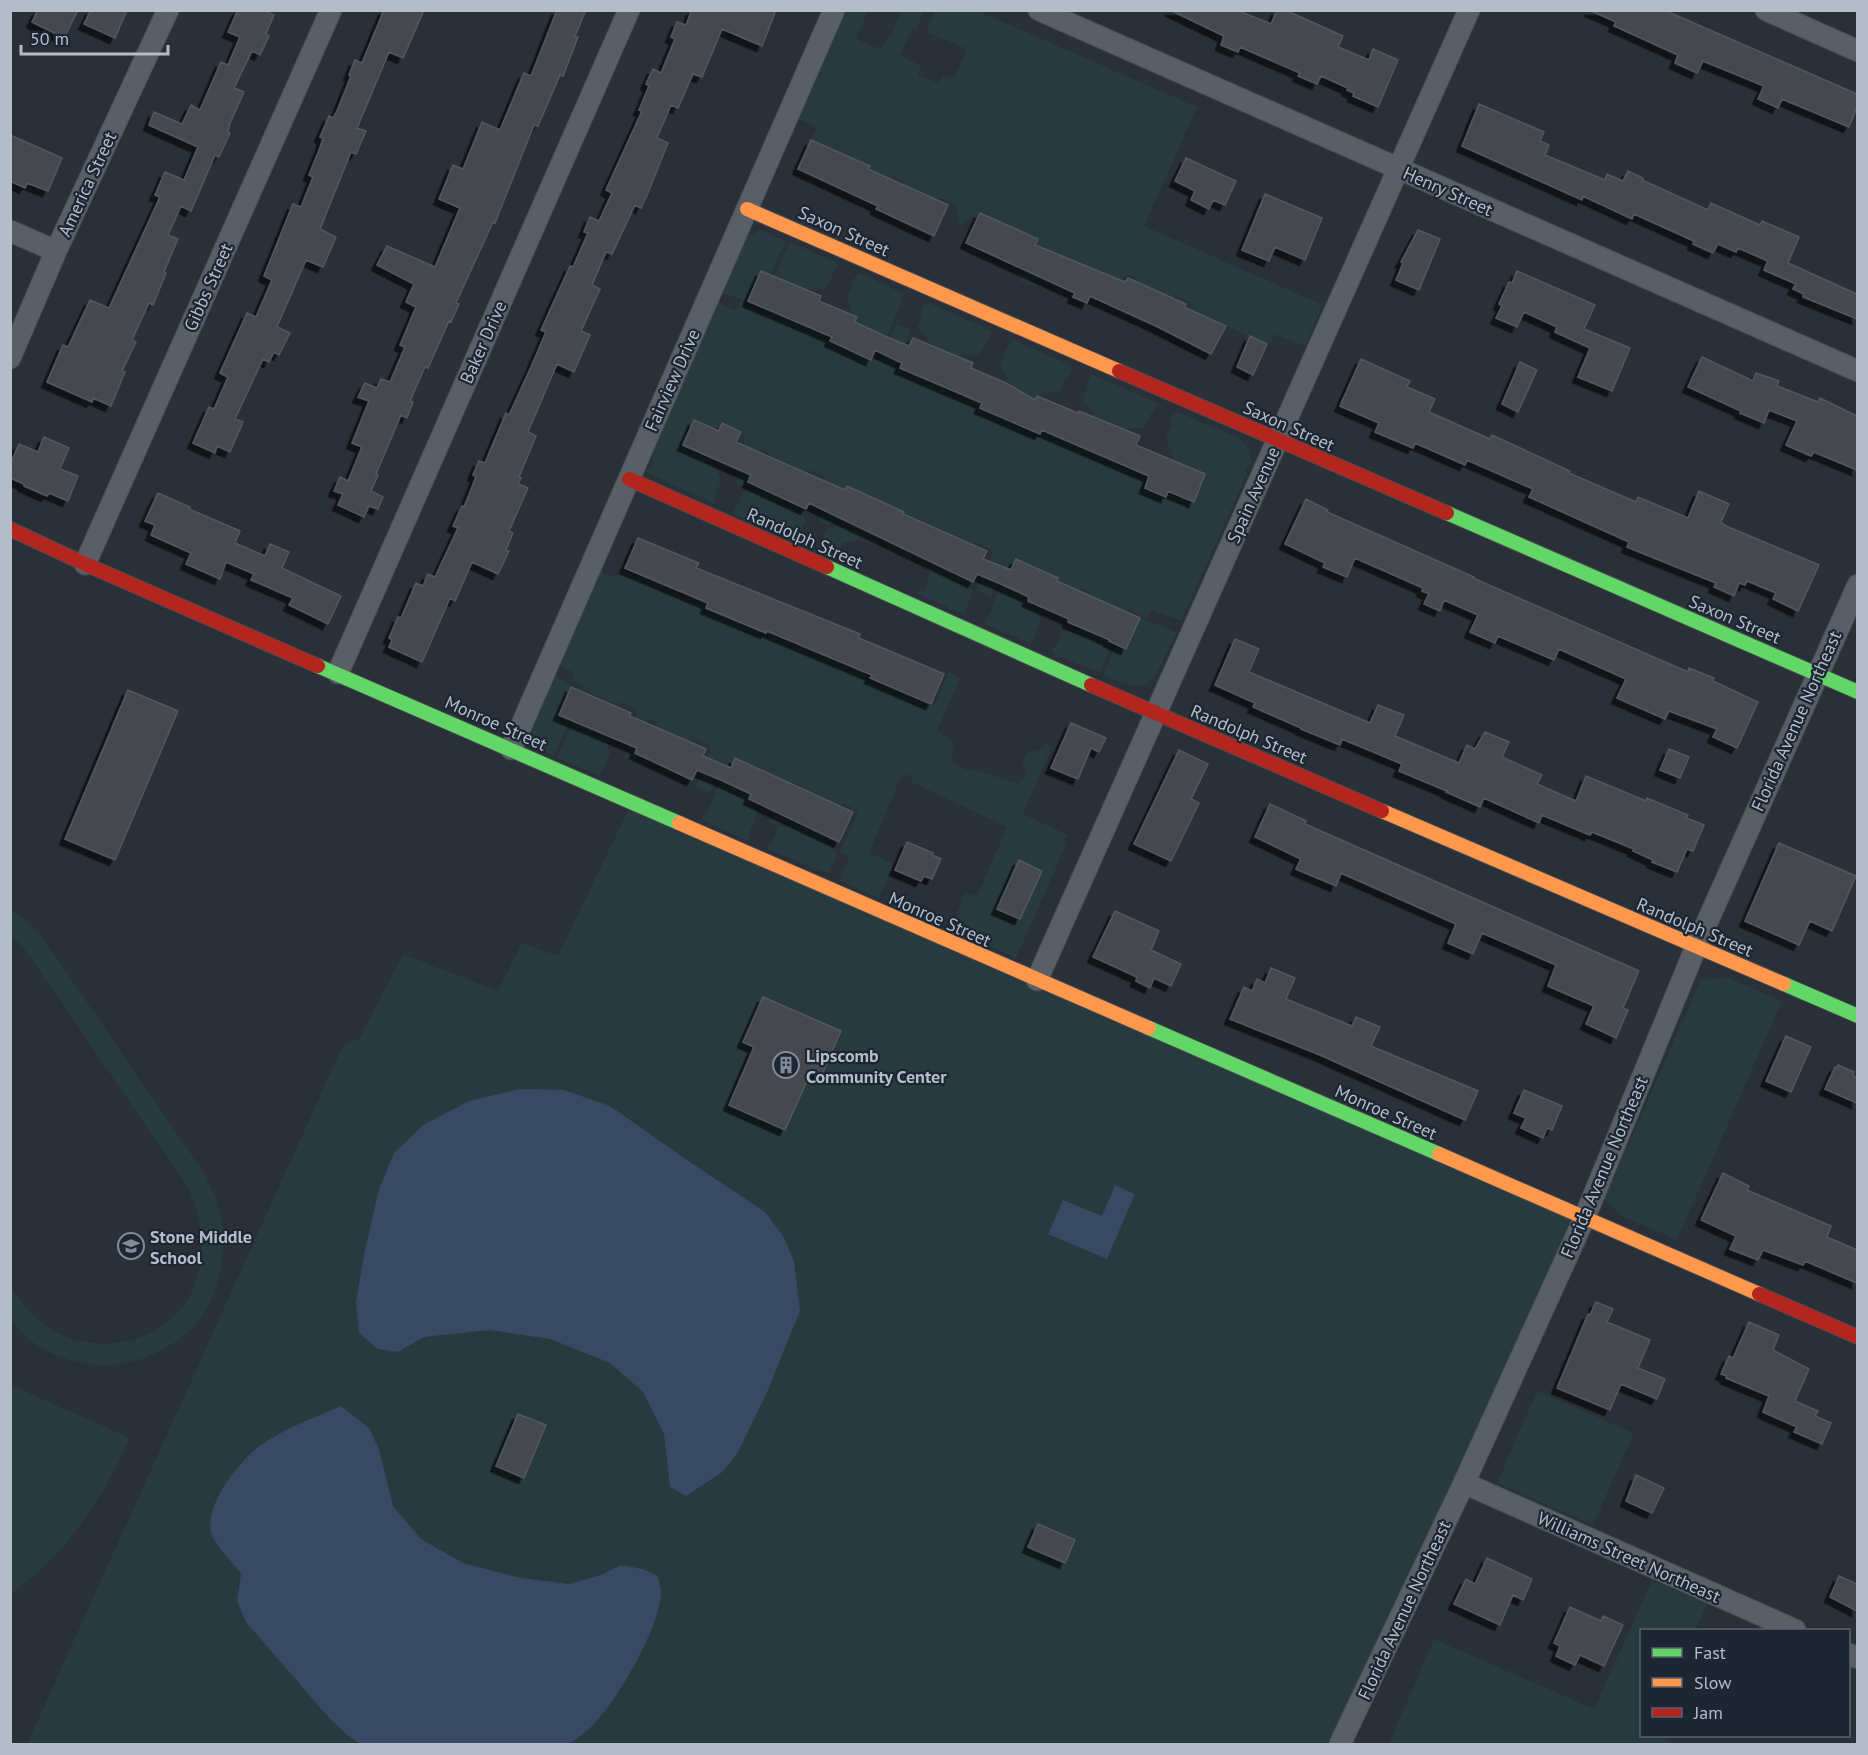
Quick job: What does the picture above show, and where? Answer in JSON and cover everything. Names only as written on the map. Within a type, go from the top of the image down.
[{"type":"street","name":"America Street","points":[[10,358],[56,251],[168,10]]},
{"type":"street","name":"Gibbs Street","points":[[85,564],[332,10]]},
{"type":"street","name":"Baker Drive","points":[[338,673],[629,10]]},
{"type":"street","name":"Fairview Drive","points":[[511,749],[834,10]]},
{"type":"street","name":"Henry Street","points":[[1039,10],[1857,371]]},
{"type":"street","name":"Spain Avenue","points":[[1037,980],[1469,10]]},
{"type":"street","points":[[1766,10],[1857,51]]},
{"type":"street","name":"Saxon Street","points":[[747,209],[1857,692]]},
{"type":"street","points":[[10,231],[56,251]]},
{"type":"street","name":"Randolph Street","points":[[629,479],[1156,714],[1857,1016]]},
{"type":"street","name":"Monroe Street","points":[[10,529],[85,564],[1857,1337]]},
{"type":"street","name":"Florida Avenue Northeast","points":[[1340,1744],[1464,1483],[1584,1219],[1696,947],[1857,585]]},
{"type":"street","name":"Williams Street Northeast","points":[[1464,1483],[1793,1629]]},
{"type":"green space","points":[[845,11],[868,11],[856,39],[880,49],[892,33],[901,11],[924,11],[916,30],[912,29],[900,56],[921,65],[918,75],[938,83],[943,75],[954,78],[967,49],[926,32],[935,11],[978,11],[1197,107],[1144,226],[1323,305],[1305,345],[1275,334],[1271,342],[1267,344],[1209,318],[1192,323],[1190,302],[1176,296],[1174,299],[1135,281],[1136,278],[1128,274],[1107,293],[1103,283],[1107,273],[1047,261],[1036,287],[1020,281],[1037,239],[980,213],[959,226],[955,204],[940,198],[938,201],[907,187],[904,182],[894,177],[877,184],[871,176],[873,171],[868,168],[869,165],[811,140],[817,127],[797,119]]},
{"type":"green space","points":[[757,231],[763,231],[786,241],[770,275],[760,271],[748,301],[724,294],[721,292],[743,239],[748,234],[756,234]]},
{"type":"green space","points":[[790,242],[838,265],[825,289],[805,289],[803,293],[774,277]]},
{"type":"green space","points":[[859,273],[904,294],[887,337],[855,322],[847,298],[853,284],[852,281]]},
{"type":"green space","points":[[740,302],[759,310],[761,306],[799,323],[796,327],[806,331],[823,325],[829,342],[870,360],[872,358],[880,361],[896,324],[911,330],[896,365],[898,371],[913,377],[914,374],[951,390],[950,394],[960,398],[978,388],[981,405],[1040,434],[1045,433],[1047,427],[1059,423],[1066,441],[1117,463],[1116,466],[1126,470],[1144,459],[1143,485],[1145,488],[1166,496],[1168,491],[1194,501],[1205,474],[1172,460],[1166,438],[1172,425],[1170,421],[1173,414],[1177,412],[1239,438],[1250,450],[1251,465],[1245,469],[1247,474],[1181,621],[1151,610],[1147,618],[1128,609],[1126,612],[1089,596],[1090,592],[1081,589],[1078,592],[1059,588],[1061,582],[1057,580],[1058,578],[1016,560],[1011,570],[1005,568],[991,597],[977,590],[994,550],[975,542],[973,545],[929,526],[916,555],[925,559],[911,561],[888,551],[882,537],[903,512],[847,486],[834,515],[845,520],[827,525],[819,522],[829,496],[824,476],[809,470],[807,473],[761,450],[758,452],[760,453],[747,483],[758,488],[737,486],[737,479],[746,458],[744,434],[723,424],[719,431],[694,420],[683,445],[715,459],[714,463],[721,481],[714,504],[645,471],[652,465],[652,458],[648,453],[715,304],[718,303],[736,311]]},
{"type":"green space","points":[[929,303],[990,330],[992,333],[979,355],[956,356],[955,360],[927,344],[928,340],[917,328],[921,311],[925,304]]},
{"type":"green space","points":[[1013,340],[1070,365],[1072,370],[1065,378],[1060,391],[1037,396],[1034,399],[1010,388],[1011,384],[1000,366],[1007,347]]},
{"type":"green space","points":[[1091,374],[1157,404],[1144,428],[1126,428],[1125,430],[1095,421],[1096,418],[1092,416],[1094,413],[1082,400]]},
{"type":"green space","points":[[762,489],[792,497],[789,502],[794,504],[806,519],[798,540],[734,514],[734,507],[738,505],[743,491],[761,492]]},
{"type":"green space","points":[[849,522],[875,535],[882,547],[859,540],[843,543],[835,558],[818,548],[828,528],[847,525]]},
{"type":"green space","points":[[928,561],[959,569],[957,575],[973,591],[963,614],[916,593],[925,589],[930,573],[924,565]]},
{"type":"green space","points":[[621,570],[636,577],[638,574],[677,590],[676,594],[685,598],[703,587],[707,598],[706,608],[762,632],[761,634],[766,637],[771,625],[782,621],[785,642],[800,648],[802,645],[839,661],[838,664],[848,668],[864,663],[867,682],[882,688],[883,684],[921,700],[919,704],[928,708],[936,703],[949,672],[960,679],[937,730],[953,742],[953,755],[950,762],[966,770],[976,770],[1018,784],[1027,774],[1022,765],[1028,751],[1039,750],[1046,743],[1052,746],[1023,814],[1068,835],[1064,841],[1066,845],[1016,958],[954,930],[952,925],[965,892],[977,896],[1007,827],[910,781],[913,774],[901,777],[869,853],[894,864],[879,898],[841,881],[849,856],[840,852],[858,813],[856,809],[841,803],[840,806],[792,782],[779,816],[790,821],[777,825],[770,822],[781,796],[781,778],[736,758],[731,768],[725,765],[710,794],[695,787],[711,749],[710,746],[692,738],[689,742],[655,727],[657,722],[648,719],[635,752],[641,755],[633,761],[624,758],[639,723],[635,708],[620,702],[618,705],[582,689],[583,685],[572,681],[575,673],[557,664],[597,572],[601,571],[617,578]],"holes":[[[1041,871],[1020,919],[997,909]]]},
{"type":"green space","points":[[1001,584],[1029,597],[1028,601],[1036,605],[1041,621],[1031,644],[986,624],[984,621],[989,615]]},
{"type":"green space","points":[[1140,618],[1177,632],[1154,678],[1142,685],[1129,685],[1103,675],[1116,644],[1125,649]]},
{"type":"green space","points":[[1081,627],[1112,636],[1109,641],[1113,643],[1100,673],[1054,654],[1052,650],[1062,631],[1080,630]]},
{"type":"green space","points":[[553,674],[571,685],[558,714],[570,720],[554,756],[527,742],[525,738]]},
{"type":"green space","points":[[573,721],[603,730],[610,754],[600,776],[557,758]]},
{"type":"green space","points":[[721,780],[748,793],[756,803],[757,810],[750,838],[746,840],[703,820],[702,817],[706,815]]},
{"type":"green space","points":[[632,802],[1584,1219],[1341,1744],[27,1744],[343,1045],[359,1039],[403,954],[498,991],[522,943],[558,956]]},
{"type":"green space","points":[[794,821],[825,830],[823,835],[837,854],[830,874],[768,850],[767,845],[771,844],[778,827],[793,824]]},
{"type":"green space","points":[[11,910],[43,938],[206,1176],[217,1201],[222,1226],[223,1253],[218,1280],[209,1304],[202,1317],[181,1338],[155,1354],[141,1359],[105,1365],[67,1359],[35,1344],[11,1320],[11,1286],[38,1320],[52,1330],[72,1339],[94,1343],[116,1343],[152,1332],[172,1318],[187,1301],[196,1280],[201,1258],[201,1234],[196,1210],[187,1186],[27,952],[11,935]]},
{"type":"green space","points":[[1727,977],[1782,1001],[1677,1240],[1624,1217],[1604,1199],[1701,980]]},
{"type":"green space","points":[[11,1385],[130,1438],[107,1484],[81,1524],[50,1561],[11,1594]]},
{"type":"green space","points":[[1537,1391],[1634,1433],[1593,1525],[1497,1483]]},
{"type":"green space","points":[[1652,1581],[1708,1603],[1695,1629],[1640,1629],[1640,1737],[1659,1737],[1677,1744],[1389,1744],[1434,1639],[1594,1709]]},
{"type":"water","points":[[520,1089],[564,1090],[610,1106],[765,1212],[783,1236],[794,1261],[800,1311],[765,1397],[737,1454],[721,1473],[686,1496],[670,1487],[664,1434],[643,1392],[610,1363],[550,1339],[489,1330],[424,1337],[398,1352],[378,1349],[359,1333],[356,1302],[365,1250],[379,1189],[394,1153],[423,1125],[469,1101]]},
{"type":"water","points":[[1115,1185],[1135,1194],[1107,1259],[1048,1234],[1063,1200],[1102,1216]]},
{"type":"water","points":[[341,1406],[369,1428],[379,1449],[393,1506],[421,1539],[463,1563],[521,1578],[569,1584],[601,1575],[621,1565],[643,1569],[658,1576],[661,1594],[658,1609],[636,1663],[604,1712],[588,1730],[569,1744],[361,1744],[348,1736],[329,1718],[246,1622],[237,1601],[241,1574],[211,1533],[210,1522],[218,1498],[232,1474],[258,1447],[288,1429]]},
{"type":"building","points":[[38,10],[78,10],[64,38],[32,22]]},
{"type":"building","points":[[91,10],[127,10],[115,38],[84,24]]},
{"type":"building","points":[[238,10],[264,10],[274,15],[266,34],[269,36],[260,55],[252,51],[234,88],[244,92],[230,123],[228,132],[230,133],[219,157],[215,155],[191,211],[181,206],[168,235],[178,239],[153,305],[149,303],[132,340],[136,342],[122,371],[125,372],[111,406],[93,398],[92,402],[47,382],[63,345],[68,347],[90,300],[109,308],[160,197],[155,195],[165,172],[184,180],[198,147],[149,125],[154,112],[182,124],[191,105],[200,110],[221,62],[228,65],[240,37],[228,32]]},
{"type":"building","points":[[384,10],[424,10],[403,58],[389,52],[357,128],[366,131],[356,154],[351,152],[320,229],[336,237],[323,267],[306,260],[277,327],[290,333],[279,355],[274,352],[269,362],[263,359],[235,419],[243,422],[230,452],[217,446],[215,453],[193,443],[209,407],[214,409],[228,377],[220,373],[247,313],[256,317],[272,280],[264,276],[293,204],[301,207],[313,177],[309,175],[329,116],[333,118],[337,111],[355,60],[362,63]]},
{"type":"building","points":[[557,10],[586,10],[575,36],[578,37],[563,76],[560,75],[538,126],[534,125],[495,223],[493,222],[456,303],[459,304],[451,322],[449,321],[428,368],[425,367],[410,401],[413,402],[407,418],[401,415],[376,474],[378,475],[371,491],[383,497],[378,509],[369,506],[364,517],[338,505],[343,494],[334,491],[340,477],[348,481],[362,447],[352,443],[369,401],[358,397],[365,383],[377,388],[381,379],[390,382],[405,347],[400,345],[416,307],[406,302],[414,284],[377,265],[387,246],[435,267],[460,208],[439,199],[453,165],[463,169],[482,122],[500,130],[524,73],[531,76]]},
{"type":"building","points":[[692,10],[776,10],[762,46],[722,29],[702,77],[693,74],[678,108],[671,105],[657,138],[668,143],[648,193],[641,208],[635,205],[612,254],[606,252],[592,285],[600,289],[581,331],[590,335],[574,372],[557,364],[528,432],[536,436],[518,484],[528,488],[509,531],[513,533],[506,550],[509,551],[498,574],[472,562],[455,601],[450,598],[422,662],[389,647],[392,640],[389,638],[398,617],[401,618],[416,583],[423,586],[428,574],[435,577],[458,528],[453,526],[462,506],[464,507],[476,477],[473,475],[479,461],[485,463],[506,413],[509,415],[531,367],[546,332],[541,330],[570,266],[573,267],[588,233],[584,232],[590,217],[599,221],[612,193],[606,190],[642,111],[639,110],[649,86],[646,84],[653,69],[661,73],[675,39],[671,37],[677,22],[686,25]]},
{"type":"building","points":[[1170,10],[1237,10],[1271,24],[1277,10],[1285,10],[1343,36],[1338,47],[1369,60],[1373,49],[1398,60],[1378,107],[1353,96],[1354,93],[1347,90],[1348,88],[1321,76],[1317,84],[1298,76],[1300,73],[1240,47],[1238,52],[1221,45],[1224,36]]},
{"type":"building","points":[[1589,10],[1664,10],[1857,94],[1857,107],[1849,127],[1782,99],[1778,108],[1758,99],[1764,86],[1703,61],[1697,73],[1675,63],[1678,55],[1614,26],[1616,22]]},
{"type":"building","points":[[1479,104],[1544,132],[1540,141],[1549,145],[1545,155],[1605,180],[1607,174],[1623,181],[1628,171],[1643,178],[1642,180],[1708,210],[1711,203],[1760,225],[1762,221],[1799,237],[1788,263],[1857,294],[1857,319],[1803,297],[1804,294],[1793,289],[1796,284],[1764,270],[1768,261],[1738,248],[1736,252],[1718,244],[1713,253],[1693,244],[1694,241],[1634,214],[1632,219],[1583,196],[1582,200],[1462,146]]},
{"type":"building","points":[[10,135],[62,158],[48,191],[27,183],[25,188],[10,181]]},
{"type":"building","points":[[811,140],[870,166],[868,169],[948,205],[934,236],[876,209],[878,206],[798,169]]},
{"type":"building","points":[[1186,158],[1236,181],[1225,205],[1213,200],[1209,209],[1191,200],[1195,191],[1175,181]]},
{"type":"building","points":[[1265,194],[1322,218],[1305,260],[1275,247],[1269,261],[1242,250]]},
{"type":"building","points":[[980,213],[1038,239],[1035,245],[1125,282],[1128,278],[1186,304],[1184,307],[1226,326],[1211,354],[1090,296],[1087,303],[1073,297],[1075,293],[966,243]]},
{"type":"building","points":[[1418,230],[1440,239],[1419,290],[1396,280],[1403,263],[1401,262]]},
{"type":"building","points":[[761,271],[821,296],[819,301],[857,317],[855,322],[887,337],[909,346],[913,338],[973,363],[971,368],[1008,384],[1035,400],[1037,396],[1140,436],[1136,445],[1205,474],[1194,502],[1168,491],[1166,497],[1145,488],[1149,476],[1042,430],[1040,434],[980,408],[982,403],[900,368],[902,363],[875,350],[871,360],[830,341],[832,337],[748,301]]},
{"type":"building","points":[[1517,271],[1595,305],[1584,329],[1630,348],[1612,391],[1578,377],[1590,348],[1555,332],[1557,327],[1524,312],[1517,327],[1496,318],[1502,306],[1499,304]]},
{"type":"building","points":[[1250,336],[1267,344],[1253,375],[1237,367]]},
{"type":"building","points":[[1702,357],[1753,381],[1756,373],[1779,381],[1777,386],[1818,402],[1820,398],[1857,416],[1857,470],[1814,452],[1811,456],[1786,445],[1797,421],[1769,410],[1764,423],[1688,387]]},
{"type":"building","points":[[1361,359],[1410,381],[1407,387],[1435,399],[1429,412],[1490,439],[1492,435],[1570,471],[1569,473],[1636,502],[1638,497],[1688,518],[1699,491],[1729,504],[1721,522],[1726,526],[1819,565],[1798,611],[1773,599],[1776,593],[1747,581],[1745,585],[1739,583],[1734,596],[1714,587],[1716,583],[1627,547],[1629,542],[1529,497],[1533,489],[1467,460],[1465,465],[1415,443],[1413,448],[1375,432],[1379,423],[1340,406]]},
{"type":"building","points":[[1520,362],[1537,370],[1518,412],[1502,404]]},
{"type":"building","points":[[694,420],[719,431],[722,423],[741,432],[736,442],[845,490],[847,486],[904,512],[903,514],[987,551],[983,559],[1011,570],[1016,559],[1058,578],[1057,581],[1140,618],[1126,649],[1068,622],[1069,619],[1028,601],[1029,597],[1001,584],[977,574],[973,582],[809,503],[806,509],[748,482],[751,475],[683,445]]},
{"type":"building","points":[[44,437],[69,448],[60,469],[78,476],[68,501],[49,493],[47,496],[10,478],[10,465],[19,444],[38,452]]},
{"type":"building","points":[[158,493],[240,531],[235,543],[265,556],[270,544],[289,552],[282,568],[341,596],[328,624],[289,605],[293,598],[251,580],[254,574],[226,562],[220,579],[186,564],[191,553],[151,535],[155,525],[145,521]]},
{"type":"building","points":[[1306,499],[1328,510],[1327,512],[1473,578],[1688,672],[1689,668],[1714,678],[1713,681],[1758,702],[1737,748],[1713,737],[1717,729],[1669,711],[1665,719],[1617,698],[1626,679],[1559,649],[1554,660],[1498,636],[1495,643],[1470,632],[1478,615],[1444,600],[1440,611],[1424,604],[1429,594],[1422,591],[1423,588],[1355,558],[1347,577],[1323,567],[1325,563],[1285,544]]},
{"type":"building","points":[[638,538],[699,563],[696,568],[860,634],[859,638],[944,674],[931,704],[870,678],[872,675],[706,608],[708,603],[625,568]]},
{"type":"building","points":[[1235,639],[1259,649],[1249,672],[1370,723],[1378,705],[1404,715],[1395,736],[1459,763],[1467,745],[1475,749],[1485,732],[1509,742],[1502,757],[1542,775],[1537,784],[1576,801],[1586,776],[1646,801],[1647,798],[1688,815],[1686,818],[1704,825],[1693,851],[1687,849],[1677,872],[1652,862],[1653,860],[1633,851],[1634,849],[1592,832],[1590,835],[1542,815],[1539,823],[1484,798],[1480,807],[1399,771],[1402,764],[1342,739],[1340,745],[1253,707],[1255,703],[1215,685]]},
{"type":"building","points":[[571,687],[706,749],[703,756],[731,768],[735,758],[853,812],[839,842],[749,799],[751,794],[721,780],[697,770],[692,780],[635,753],[637,748],[559,715]]},
{"type":"building","points":[[128,690],[178,711],[115,860],[65,839]]},
{"type":"building","points":[[1071,723],[1106,738],[1099,752],[1091,748],[1078,779],[1051,768]]},
{"type":"building","points":[[1669,749],[1689,757],[1680,778],[1660,770]]},
{"type":"building","points":[[1179,750],[1208,764],[1191,799],[1199,803],[1171,861],[1134,844]]},
{"type":"building","points":[[1270,804],[1306,821],[1305,824],[1639,971],[1623,1008],[1628,1010],[1616,1038],[1586,1024],[1594,1006],[1548,986],[1556,965],[1482,933],[1473,954],[1448,943],[1456,924],[1341,873],[1336,886],[1296,869],[1301,859],[1255,837]]},
{"type":"building","points":[[907,842],[941,859],[932,879],[924,876],[921,881],[895,870]]},
{"type":"building","points":[[1779,843],[1856,876],[1832,931],[1810,921],[1799,945],[1745,921]]},
{"type":"building","points":[[1019,860],[1042,871],[1020,919],[997,909]]},
{"type":"building","points":[[1115,911],[1159,931],[1151,950],[1181,964],[1171,986],[1154,978],[1150,988],[1136,981],[1137,977],[1093,957]]},
{"type":"building","points":[[1271,968],[1295,978],[1286,999],[1352,1026],[1356,1017],[1380,1027],[1371,1046],[1478,1091],[1465,1120],[1320,1055],[1230,1019],[1244,987],[1252,991],[1257,979],[1265,983]]},
{"type":"building","name":"Lipscomb Community Center","points":[[763,997],[841,1031],[821,1077],[811,1072],[785,1130],[729,1105],[754,1047],[743,1042]]},
{"type":"building","points":[[1786,1036],[1811,1047],[1791,1092],[1766,1081]]},
{"type":"building","points":[[1838,1065],[1854,1072],[1853,1075],[1857,1078],[1857,1103],[1825,1089]]},
{"type":"building","points":[[1524,1090],[1562,1106],[1552,1130],[1547,1128],[1543,1138],[1521,1128],[1526,1118],[1514,1113]]},
{"type":"building","points":[[1723,1173],[1749,1186],[1747,1190],[1831,1226],[1827,1237],[1857,1250],[1857,1283],[1805,1261],[1803,1265],[1763,1250],[1758,1260],[1730,1249],[1736,1236],[1701,1220]]},
{"type":"building","points":[[1596,1302],[1613,1309],[1607,1322],[1650,1340],[1638,1368],[1665,1379],[1657,1399],[1621,1384],[1610,1410],[1557,1388],[1588,1314],[1590,1315]]},
{"type":"building","points":[[1749,1322],[1779,1335],[1773,1350],[1809,1369],[1795,1401],[1818,1411],[1815,1416],[1831,1423],[1822,1444],[1794,1432],[1797,1427],[1763,1412],[1769,1396],[1721,1374],[1729,1356],[1733,1358]]},
{"type":"building","points":[[518,1414],[546,1425],[524,1478],[496,1466]]},
{"type":"building","points":[[1636,1475],[1664,1488],[1652,1513],[1626,1501]]},
{"type":"building","points":[[1038,1524],[1075,1540],[1065,1563],[1028,1547]]},
{"type":"building","points":[[1487,1558],[1532,1579],[1523,1600],[1513,1595],[1500,1625],[1454,1604],[1466,1579],[1475,1584]]},
{"type":"building","points":[[1839,1576],[1857,1584],[1857,1611],[1830,1597]]},
{"type":"building","points":[[1570,1607],[1601,1621],[1603,1616],[1623,1625],[1604,1666],[1580,1655],[1575,1665],[1556,1656],[1560,1646],[1554,1643]]},
{"type":"traffic: fast","points":[[1447,513],[1858,692]]},
{"type":"traffic: fast","points":[[827,567],[1091,685]]},
{"type":"traffic: fast","points":[[318,666],[679,823]]},
{"type":"traffic: fast","points":[[1784,984],[1858,1016]]},
{"type":"traffic: fast","points":[[1149,1028],[1439,1154]]},
{"type":"traffic: slow","points":[[747,209],[1119,371]]},
{"type":"traffic: slow","points":[[1382,811],[1784,984]]},
{"type":"traffic: slow","points":[[679,823],[1149,1028]]},
{"type":"traffic: slow","points":[[1439,1154],[1759,1294]]},
{"type":"traffic: jam","points":[[1119,371],[1447,513]]},
{"type":"traffic: jam","points":[[629,479],[827,567]]},
{"type":"traffic: jam","points":[[10,529],[318,666]]},
{"type":"traffic: jam","points":[[1091,685],[1382,811]]},
{"type":"traffic: jam","points":[[1759,1294],[1858,1337]]},
{"type":"place","name":"Lipscomb Community Center","points":[[786,1065]]},
{"type":"place","name":"Stone Middle School","points":[[131,1246]]}]
